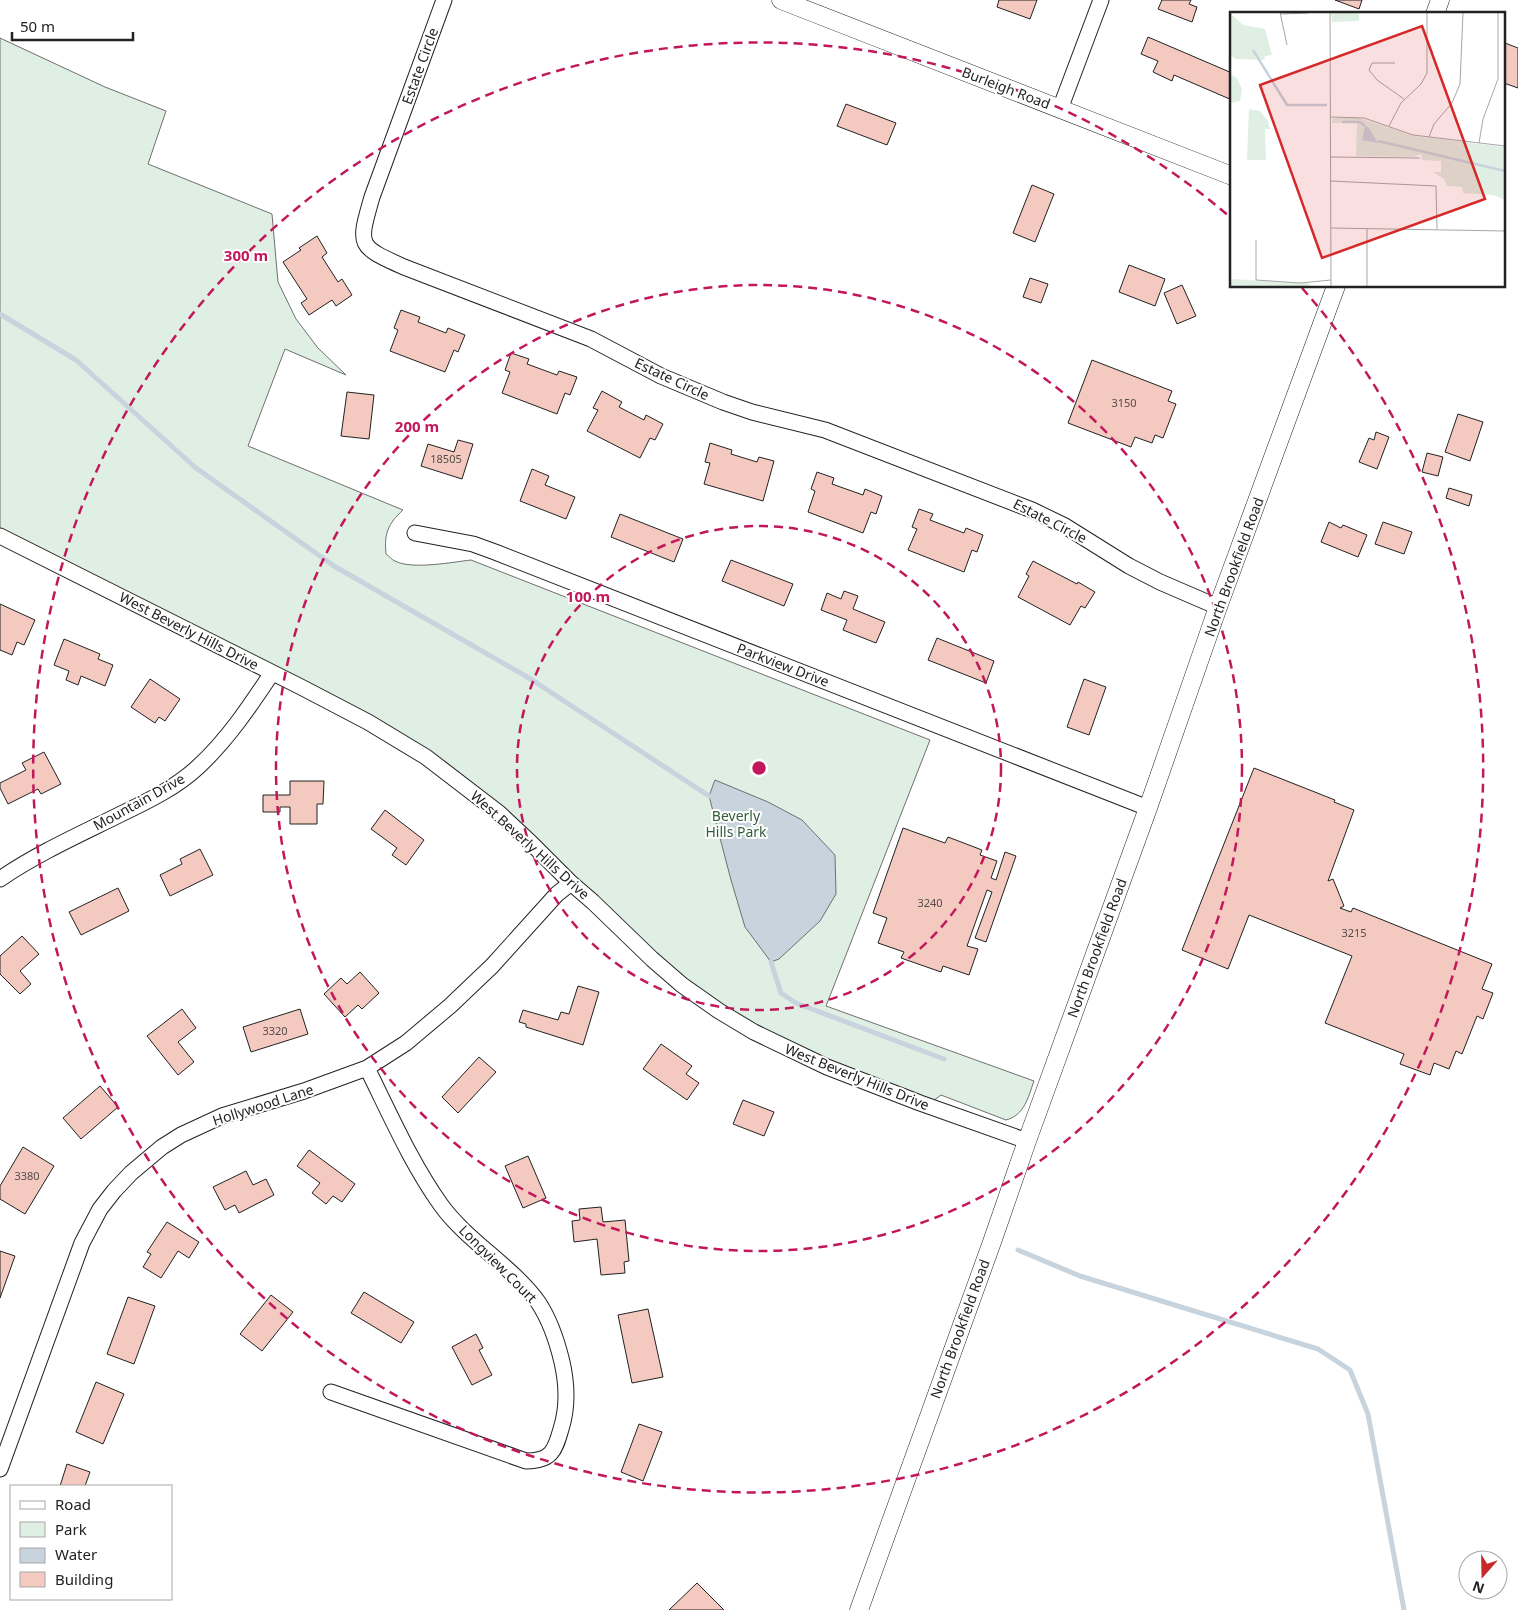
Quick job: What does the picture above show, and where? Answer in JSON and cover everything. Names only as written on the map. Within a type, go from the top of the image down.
[{"type":"street","name":"Estate Circle","points":[[444,0],[372,198],[362,237],[368,248],[404,266],[591,339],[661,376],[723,402],[752,412],[825,430],[1024,506],[1066,526],[1136,570],[1218,607]]},
{"type":"street","name":"Burleigh Road","points":[[781,0],[1230,175]]},
{"type":"street","points":[[1060,109],[1101,0]]},
{"type":"street","points":[[1436,12],[1440,0]]},
{"type":"street","name":"North Brookfield Road","points":[[859,1610],[992,1242],[1026,1141],[1148,808],[1218,607],[1335,288]]},
{"type":"street","name":"Parkview Drive","points":[[416,534],[473,544],[495,552],[1148,808]]},
{"type":"street","name":"West Beverly Hills Drive","points":[[0,536],[368,722],[426,757],[499,814],[682,985],[719,1011],[754,1032],[827,1067],[1026,1141]]},
{"type":"street","name":"Mountain Drive","points":[[0,879],[64,843],[141,804],[199,767],[240,720],[272,673]]},
{"type":"street","name":"Hollywood Lane","points":[[0,1470],[82,1244],[100,1209],[131,1173],[162,1147],[181,1135],[222,1116],[304,1091],[367,1068],[406,1043],[450,1006],[492,966],[558,894],[571,883]]},
{"type":"street","name":"Longview Court","points":[[331,1392],[526,1461],[540,1461],[548,1457],[562,1429],[566,1411],[566,1392],[558,1347],[551,1325],[538,1302],[520,1282],[473,1240],[442,1206],[418,1168],[367,1068]]},
{"type":"green space","name":"Beverly Hills Park","points":[[0,38],[105,87],[166,111],[148,164],[272,214],[278,282],[296,319],[318,348],[346,375],[285,349],[248,446],[403,510],[388,529],[386,554],[393,560],[402,564],[422,565],[471,560],[930,740],[826,1006],[1034,1081],[1028,1099],[1018,1114],[1006,1120],[941,1095],[933,1101],[823,1058],[749,1023],[698,990],[661,959],[505,809],[447,763],[397,732],[0,530]]},
{"type":"water","points":[[715,780],[768,802],[802,820],[835,855],[836,894],[820,921],[779,959],[771,962],[745,927],[709,796]]},
{"type":"building","points":[[999,0],[1037,0],[1030,19],[997,7]]},
{"type":"building","points":[[1162,0],[1191,0],[1189,4],[1197,7],[1192,22],[1158,9]]},
{"type":"building","points":[[1335,0],[1362,0],[1359,9]]},
{"type":"building","points":[[1148,37],[1230,72],[1230,99],[1174,75],[1172,81],[1153,72],[1158,61],[1141,54]]},
{"type":"building","points":[[1506,43],[1518,48],[1518,88],[1506,84]]},
{"type":"building","points":[[846,104],[896,123],[887,145],[837,126]]},
{"type":"building","points":[[1032,185],[1054,194],[1035,242],[1013,233]]},
{"type":"building","points":[[317,236],[327,253],[322,257],[338,282],[342,279],[352,295],[336,306],[332,300],[309,315],[301,303],[307,299],[283,262]]},
{"type":"building","points":[[1129,265],[1165,279],[1155,306],[1119,292]]},
{"type":"building","points":[[1030,278],[1048,284],[1041,303],[1023,297]]},
{"type":"building","points":[[1182,285],[1196,316],[1177,324],[1164,293]]},
{"type":"building","points":[[401,310],[420,317],[418,322],[446,333],[448,328],[465,335],[458,352],[454,350],[445,372],[390,351],[398,330],[394,328]]},
{"type":"building","points":[[511,353],[529,359],[527,364],[557,375],[559,371],[577,377],[570,395],[565,393],[557,414],[502,393],[510,372],[505,370]]},
{"type":"building","points":[[1092,360],[1172,391],[1168,401],[1176,404],[1163,438],[1155,435],[1152,443],[1135,437],[1131,447],[1068,423]]},
{"type":"building","points":[[602,391],[622,402],[619,407],[644,420],[646,415],[663,424],[655,440],[650,438],[640,458],[587,431],[598,410],[593,408]]},
{"type":"building","points":[[347,392],[374,395],[369,439],[341,436]]},
{"type":"building","points":[[1458,414],[1483,422],[1470,461],[1445,452]]},
{"type":"building","points":[[1376,432],[1389,437],[1377,469],[1359,462],[1369,438],[1374,440]]},
{"type":"building","points":[[458,440],[473,444],[462,479],[421,466],[428,444],[454,452]]},
{"type":"building","points":[[710,443],[732,450],[731,454],[757,462],[759,457],[774,461],[763,501],[704,484],[710,463],[705,462]]},
{"type":"building","points":[[1427,453],[1443,457],[1438,476],[1422,472]]},
{"type":"building","points":[[532,469],[549,476],[545,485],[575,497],[566,519],[520,501]]},
{"type":"building","points":[[817,472],[834,478],[832,484],[863,495],[865,489],[882,496],[876,514],[871,512],[863,533],[808,512],[815,491],[811,489]]},
{"type":"building","points":[[1449,488],[1472,495],[1469,506],[1446,498]]},
{"type":"building","points":[[919,509],[933,514],[930,520],[964,533],[966,528],[983,535],[977,552],[972,550],[964,572],[908,550],[917,529],[912,527]]},
{"type":"building","points":[[620,514],[683,539],[674,562],[611,537]]},
{"type":"building","points":[[1329,522],[1341,528],[1343,525],[1367,535],[1358,557],[1321,542]]},
{"type":"building","points":[[1383,522],[1412,532],[1404,554],[1375,544]]},
{"type":"building","points":[[731,560],[793,584],[784,606],[722,581]]},
{"type":"building","points":[[1033,561],[1095,592],[1085,608],[1081,606],[1070,625],[1018,597],[1029,576],[1026,574]]},
{"type":"building","points":[[844,591],[858,596],[853,609],[885,622],[876,643],[843,630],[847,620],[821,610],[827,593],[841,599]]},
{"type":"building","points":[[0,604],[35,620],[24,645],[17,642],[12,655],[0,650]]},
{"type":"building","points":[[937,638],[994,661],[986,683],[928,660]]},
{"type":"building","points":[[64,639],[100,654],[98,659],[113,665],[105,686],[81,676],[78,685],[66,680],[69,671],[54,665]]},
{"type":"building","points":[[150,679],[180,699],[165,721],[159,717],[155,723],[131,707]]},
{"type":"building","points":[[1084,679],[1106,687],[1089,735],[1067,727]]},
{"type":"building","points":[[44,752],[61,784],[41,794],[38,789],[8,804],[0,788],[0,783],[26,770],[22,763]]},
{"type":"building","points":[[1254,768],[1335,800],[1334,802],[1354,810],[1328,881],[1333,879],[1344,906],[1340,908],[1351,912],[1353,908],[1492,964],[1482,989],[1493,993],[1483,1019],[1477,1016],[1462,1054],[1456,1051],[1449,1069],[1434,1063],[1430,1075],[1400,1064],[1404,1054],[1325,1023],[1352,956],[1249,915],[1228,969],[1182,950]]},
{"type":"building","points":[[290,781],[324,781],[323,804],[317,804],[317,824],[290,824],[290,807],[280,807],[280,812],[263,812],[263,795],[290,795]]},
{"type":"building","points":[[385,810],[424,840],[406,865],[392,855],[397,848],[371,829]]},
{"type":"building","points":[[903,828],[945,843],[948,837],[982,850],[980,855],[997,861],[991,878],[996,880],[1005,852],[1016,856],[986,942],[975,938],[992,892],[987,890],[967,946],[978,949],[969,975],[943,966],[941,972],[901,958],[904,952],[878,943],[887,918],[873,913]]},
{"type":"building","points":[[200,849],[213,875],[170,896],[160,875],[182,864],[180,859]]},
{"type":"building","points":[[118,888],[129,911],[81,935],[69,912]]},
{"type":"building","points":[[22,936],[39,954],[20,971],[31,984],[20,994],[0,974],[0,956]]},
{"type":"building","points":[[360,972],[379,993],[362,1009],[358,1005],[345,1017],[324,994],[341,978],[347,984]]},
{"type":"building","points":[[578,986],[599,992],[583,1045],[526,1027],[526,1024],[519,1022],[523,1010],[558,1020],[561,1012],[569,1014]]},
{"type":"building","points":[[182,1009],[196,1028],[178,1042],[194,1062],[178,1075],[147,1036]]},
{"type":"building","points":[[300,1009],[308,1034],[251,1052],[243,1027]]},
{"type":"building","points":[[661,1044],[692,1066],[686,1074],[699,1083],[687,1100],[643,1069]]},
{"type":"building","points":[[479,1057],[496,1072],[458,1113],[442,1097]]},
{"type":"building","points":[[100,1086],[118,1107],[81,1139],[63,1118]]},
{"type":"building","points":[[743,1100],[774,1112],[764,1136],[733,1124]]},
{"type":"building","points":[[23,1147],[54,1166],[25,1214],[0,1199],[0,1186]]},
{"type":"building","points":[[309,1150],[355,1184],[342,1202],[333,1196],[326,1204],[312,1193],[320,1183],[297,1166]]},
{"type":"building","points":[[528,1156],[546,1198],[523,1208],[505,1166]]},
{"type":"building","points":[[246,1171],[253,1185],[266,1179],[274,1195],[239,1213],[235,1205],[225,1210],[213,1187]]},
{"type":"building","points":[[601,1207],[603,1222],[625,1220],[629,1261],[624,1262],[625,1273],[601,1275],[597,1239],[574,1242],[572,1221],[580,1220],[579,1209]]},
{"type":"building","points":[[167,1222],[199,1242],[189,1258],[178,1251],[161,1278],[143,1267],[151,1254],[147,1252]]},
{"type":"building","points":[[0,1251],[15,1256],[0,1298]]},
{"type":"building","points":[[364,1292],[414,1322],[401,1343],[351,1313]]},
{"type":"building","points":[[271,1295],[293,1312],[262,1351],[240,1334]]},
{"type":"building","points":[[128,1297],[155,1306],[134,1364],[107,1354]]},
{"type":"building","points":[[648,1309],[663,1377],[632,1383],[618,1315]]},
{"type":"building","points":[[476,1334],[483,1348],[479,1350],[492,1375],[472,1385],[452,1347]]},
{"type":"building","points":[[96,1382],[124,1394],[103,1444],[76,1432]]},
{"type":"building","points":[[639,1424],[662,1432],[643,1481],[621,1472]]},
{"type":"building","points":[[67,1464],[90,1472],[85,1485],[60,1485]]},
{"type":"building","points":[[697,1583],[724,1610],[669,1610]]},
{"type":"waterway","points":[[0,314],[76,360],[196,468],[334,566],[529,678],[709,796]]},
{"type":"waterway","points":[[771,962],[781,993],[796,1003],[944,1059]]},
{"type":"waterway","points":[[1018,1250],[1080,1276],[1318,1349],[1350,1370],[1368,1414],[1404,1610]]}]
